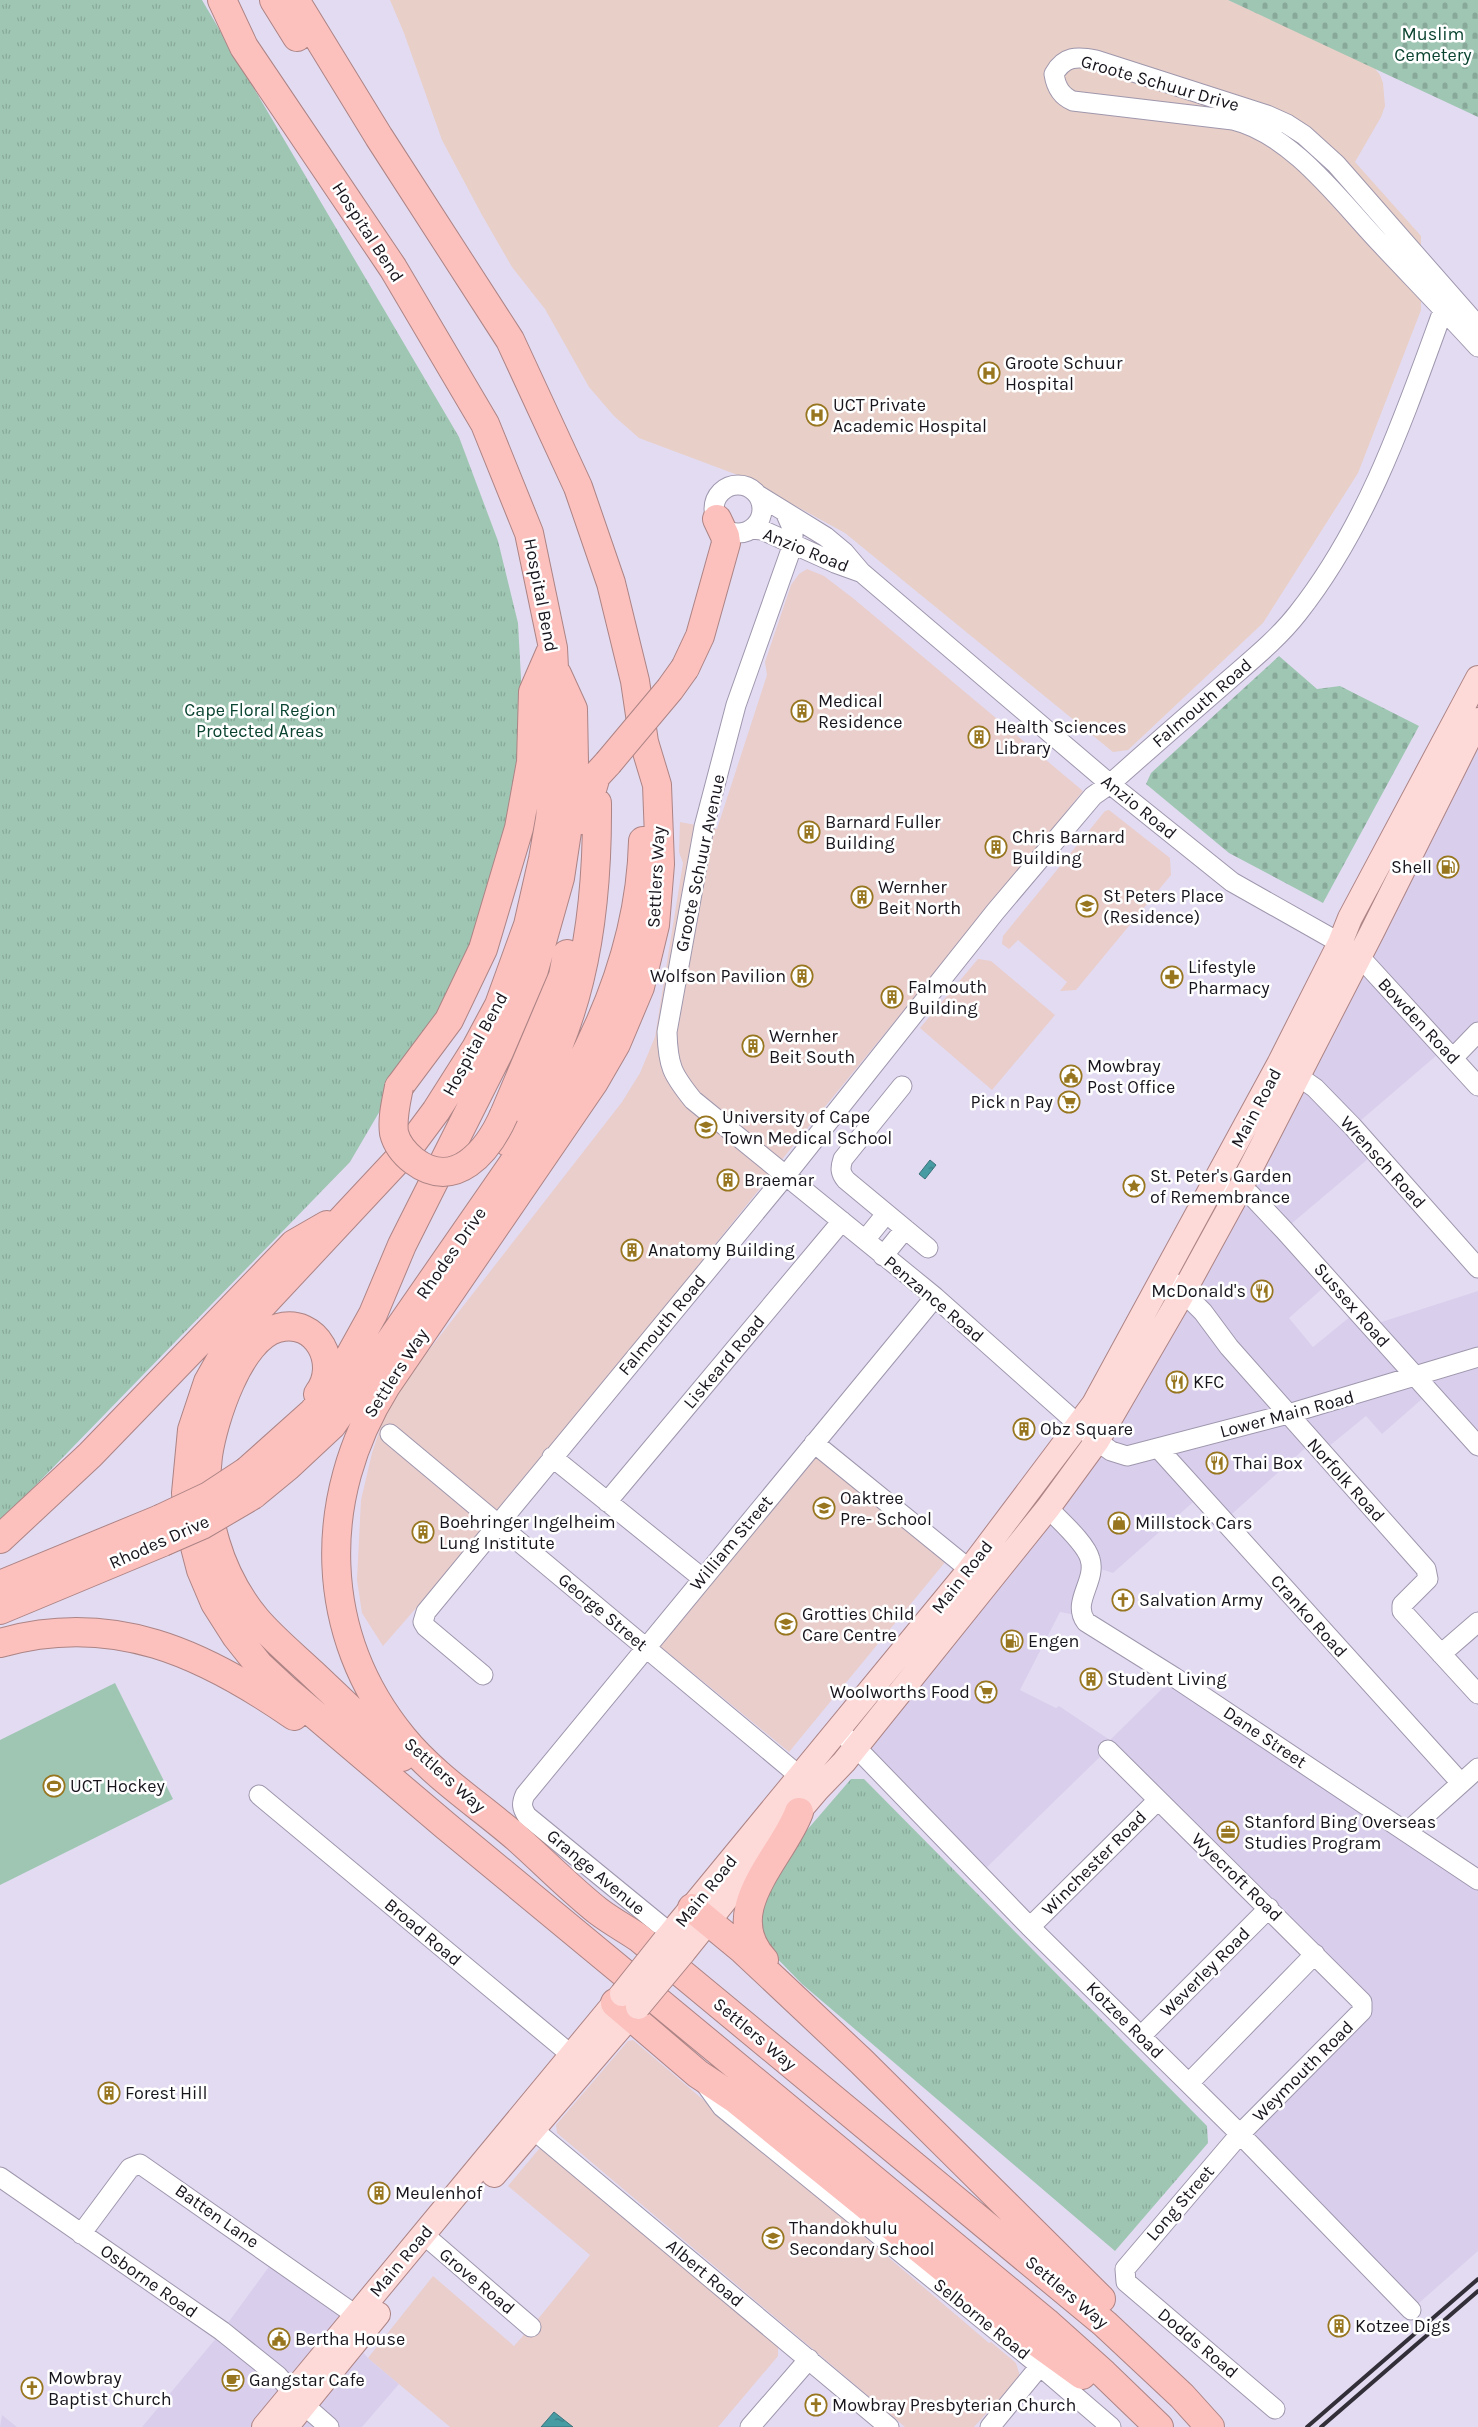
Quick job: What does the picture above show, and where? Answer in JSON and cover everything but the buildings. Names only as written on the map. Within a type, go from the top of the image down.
[{"type":"highway","name":"Hospital Bend","points":[[222,0],[244,46],[393,268],[485,424],[529,533],[554,658],[554,770],[550,819],[538,888],[510,976],[480,1042],[436,1111],[394,1165],[346,1214]]},
{"type":"highway","points":[[274,0],[487,332],[505,364],[564,485],[606,610],[639,766],[643,831]]},
{"type":"highway","points":[[295,0],[379,138],[510,340],[533,386],[578,487],[611,583],[635,681],[644,742],[642,786],[643,831]]},
{"type":"highway","points":[[705,620],[726,543],[725,536],[717,519]]},
{"type":"highway","points":[[402,1245],[498,1086],[540,997],[559,939],[585,810],[596,776],[670,689],[685,668],[734,545],[748,530]]},
{"type":"highway","points":[[554,658],[532,692],[530,762],[519,828],[483,950],[449,1020],[399,1087],[394,1110],[394,1134],[404,1154],[423,1168],[445,1172],[466,1167],[485,1150],[504,1115],[563,976],[597,803],[607,763]]},
{"type":"highway","points":[[295,1427],[313,1412],[337,1379],[373,1314],[402,1245],[511,1025],[534,970],[552,911],[566,843],[574,762],[574,709],[554,658]]},
{"type":"highway","name":"Settlers Way","points":[[644,742],[658,785],[660,874],[652,942],[633,1006],[616,1044],[594,1082],[375,1404],[365,1422],[350,1459],[340,1497],[336,1534],[337,1579],[348,1636],[361,1670],[390,1722],[415,1752],[516,1838],[571,1888],[600,1912],[639,1938],[1097,2317],[1182,2396],[1210,2427]]},
{"type":"highway","points":[[302,1453],[517,1129],[544,1080],[572,1010],[586,957],[597,879],[597,803]]},
{"type":"highway","name":"Rhodes Drive","points":[[0,1610],[161,1530],[202,1524],[250,1483],[302,1453],[332,1425],[564,1091],[584,1056],[607,1009],[629,943],[640,882],[643,831]]},
{"type":"highway","points":[[0,1539],[74,1471],[294,1244],[346,1214]]},
{"type":"highway","name":"Settlers Way","points":[[346,1214],[250,1318],[215,1368],[192,1430],[186,1493],[188,1520],[202,1570],[215,1603],[236,1636],[270,1675],[446,1826],[1046,2322],[1159,2427]]},
{"type":"highway","points":[[250,1483],[295,1427],[326,1380],[328,1365],[323,1348],[314,1336],[298,1328],[278,1328],[258,1340],[237,1369],[217,1415],[208,1457],[207,1480],[210,1526],[224,1568],[234,1588],[256,1619],[268,1632],[410,1764],[508,1847],[571,1888]]},
{"type":"highway","points":[[0,1586],[161,1530]]},
{"type":"highway","points":[[0,1643],[47,1633],[80,1631],[135,1637],[171,1648],[224,1672],[320,1734],[367,1757]]},
{"type":"highway","points":[[799,1812],[794,1826],[757,1885],[748,1910],[747,1928],[754,1948],[797,1994],[808,2012]]},
{"type":"highway","points":[[700,1914],[743,1950],[861,2061],[1126,2324],[1182,2396]]},
{"type":"highway","points":[[626,2005],[698,2074],[734,2098],[1020,2330],[1154,2427]]},
{"type":"main road","name":"Main Road","points":[[1289,1069],[1350,918],[1399,830],[1478,678]]},
{"type":"main road","name":"Main Road","points":[[773,1826],[799,1812],[808,1783],[855,1747],[978,1576],[1094,1404],[1212,1189],[1256,1131],[1289,1069],[1360,957],[1478,720]]},
{"type":"main road","name":"Main Road","points":[[264,2427],[298,2398],[429,2239],[579,2062],[808,1783],[839,1730],[978,1576],[1048,1508],[1097,1441],[1184,1291],[1237,1193],[1256,1131]]},
{"type":"main road","points":[[1190,1228],[1212,1240]]},
{"type":"main road","name":"Main Road","points":[[286,2427],[298,2398]]},
{"type":"street","name":"Groote Schuur Drive","points":[[1478,326],[1446,301],[1288,149],[1266,133],[1247,123],[1233,120],[1073,101],[1065,98],[1055,81],[1054,74],[1058,66],[1065,59],[1074,57],[1096,60],[1233,104],[1287,124],[1311,140],[1336,164],[1446,301],[1478,347]]},
{"type":"street","name":"Falmouth Road","points":[[482,1675],[430,1632],[423,1622],[426,1612],[786,1175],[995,912],[1093,796],[1110,784],[1271,643],[1298,614],[1343,547],[1364,511],[1401,422],[1446,301]]},
{"type":"street","points":[[737,485],[747,486],[761,500],[761,515],[748,530],[728,530],[717,519],[715,505],[720,494],[727,488],[737,485]]},
{"type":"street","name":"Anzio Road","points":[[758,495],[826,538],[844,552],[861,572],[1110,784],[1232,882],[1340,943],[1360,957]]},
{"type":"street","points":[[785,512],[793,530],[793,544]]},
{"type":"street","name":"Anzio Road","points":[[748,530],[762,530],[861,572]]},
{"type":"street","name":"Groote Schuur Avenue","points":[[786,1175],[693,1100],[674,1076],[668,1055],[667,1032],[704,827],[736,705],[793,544]]},
{"type":"street","name":"Bowden Road","points":[[1360,957],[1478,1086]]},
{"type":"street","points":[[1453,1058],[1478,1032]]},
{"type":"street","name":"Wrensch Road","points":[[1289,1069],[1315,1088],[1353,1127],[1478,1268]]},
{"type":"street","points":[[902,1086],[843,1159],[840,1166],[841,1174],[928,1248]]},
{"type":"street","name":"Penzance Road","points":[[786,1175],[935,1298],[1097,1441]]},
{"type":"street","name":"Sussex Road","points":[[1212,1189],[1250,1194],[1478,1446]]},
{"type":"street","points":[[865,1240],[886,1214]]},
{"type":"street","name":"Liskeard Road","points":[[607,1502],[842,1222]]},
{"type":"street","points":[[883,1256],[905,1229]]},
{"type":"street","name":"Norfolk Road","points":[[1164,1275],[1184,1291],[1211,1321],[1228,1347],[1428,1574],[1425,1584],[1402,1605],[1402,1611],[1441,1654]]},
{"type":"street","name":"William Street","points":[[528,1790],[935,1298]]},
{"type":"street","name":"Lower Main Road","points":[[1097,1441],[1111,1450],[1127,1456],[1288,1414],[1478,1357]]},
{"type":"street","name":"George Street","points":[[390,1434],[808,1783]]},
{"type":"street","points":[[814,1443],[978,1576]]},
{"type":"street","name":"Cranko Road","points":[[1158,1448],[1461,1783]]},
{"type":"street","points":[[552,1457],[702,1578]]},
{"type":"street","name":"Dane Street","points":[[1048,1508],[1085,1549],[1090,1558],[1089,1580],[1080,1608],[1081,1616],[1086,1622],[1174,1677],[1478,1880]]},
{"type":"street","points":[[1478,1622],[1441,1654],[1478,1694]]},
{"type":"street","name":"Kotzee Road","points":[[839,1730],[1030,1927],[1240,2134],[1412,2310]]},
{"type":"street","name":"Wyecroft Road","points":[[1108,1750],[1359,1997],[1363,2007]]},
{"type":"street","points":[[1407,1832],[1478,1768]]},
{"type":"street","name":"Grange Avenue","points":[[528,1790],[522,1802],[523,1810],[527,1816],[676,1944]]},
{"type":"street","name":"Broad Road","points":[[259,1795],[579,2062]]},
{"type":"street","name":"Winchester Road","points":[[1030,1927],[1158,1800]]},
{"type":"street","name":"Weverley Road","points":[[1140,2036],[1269,1908]]},
{"type":"street","points":[[1189,2083],[1315,1954]]},
{"type":"street","name":"Weymouth Road","points":[[1240,2134],[1358,2015],[1363,2007]]},
{"type":"street","name":"Selborne Road","points":[[698,2074],[722,2107],[1040,2366],[1109,2426]]},
{"type":"street","name":"Albert Road","points":[[527,2124],[889,2427]]},
{"type":"street","name":"Long Street","points":[[1124,2275],[1128,2263],[1240,2134]]},
{"type":"street","name":"Batten Lane","points":[[81,2234],[130,2168],[140,2164],[363,2319]]},
{"type":"street","name":"Osborne Road","points":[[0,2177],[222,2331],[278,2376],[298,2398],[330,2427]]},
{"type":"street","name":"Grove Road","points":[[429,2239],[531,2327]]},
{"type":"street","name":"Dodds Road","points":[[1124,2275],[1126,2282],[1276,2409]]},
{"type":"street","points":[[750,2427],[809,2360]]},
{"type":"street","points":[[990,2427],[1040,2366]]},
{"type":"shaded area","name":"Groote Schuur Hospital","points":[[390,0],[1228,0],[1373,66],[1383,83],[1385,106],[1381,117],[1355,162],[1421,236],[1421,310],[1358,473],[1263,623],[1128,750],[1113,752],[845,533],[743,477],[639,438],[614,416],[589,387],[545,309],[512,267],[482,215],[442,140],[404,33]]},
{"type":"shaded area","name":"University of Cape Town Medical School","points":[[807,569],[824,576],[854,599],[1083,791],[781,1161],[762,1168],[770,1176],[499,1513],[383,1646],[362,1613],[357,1580],[361,1500],[372,1453],[380,1429],[393,1398],[408,1377],[622,1102],[640,1073],[655,1037],[683,863],[679,852],[680,822],[717,829],[767,675],[765,662],[791,585],[799,574]]},
{"type":"shaded area","points":[[1478,678],[1478,1032],[1453,1058],[1444,1049],[1353,1127],[1375,1153],[1284,1230],[1331,1281],[1289,1318],[1313,1347],[1357,1311],[1369,1326],[1478,1291],[1478,1446],[1430,1392],[1382,1434],[1366,1416],[1322,1452],[1312,1442],[1223,1522],[1200,1496],[1113,1573],[1091,1566],[1081,1616],[1060,1612],[1020,1690],[1056,1708],[1059,1706],[1110,1740],[1174,1677],[1478,1880],[1478,2251],[1411,2310],[1240,2134],[1362,2011],[1107,1750],[980,1874],[855,1747],[1027,1533],[1165,1321],[1144,1314]]},
{"type":"shaded area","name":"St Peters Place (Residence)","points":[[1109,810],[1170,858],[1171,875],[1076,990],[1060,991],[1067,982],[1018,940],[1009,949],[1002,944],[1003,936],[1105,811]]},
{"type":"shaded area","points":[[978,959],[991,961],[1055,1015],[992,1090],[920,1028]]},
{"type":"shaded area","name":"Grotties Child Care Centre","points":[[819,1454],[946,1561],[789,1752],[660,1646]]},
{"type":"shaded area","name":"Thandokhulu Secondary School","points":[[633,2040],[989,2343],[991,2342],[1016,2363],[1020,2376],[974,2427],[905,2427],[557,2133],[556,2125],[628,2041]]},
{"type":"shaded area","points":[[547,2148],[778,2344],[778,2356],[718,2427],[450,2427],[368,2358],[433,2276],[514,2346],[538,2319],[590,2255],[508,2186],[539,2149]]},
{"type":"shaded area","points":[[276,2257],[369,2324],[355,2343],[368,2358],[399,2384],[362,2427],[142,2427],[222,2331]]},
{"type":"shaded area","points":[[2,2415],[17,2427],[0,2427]]},
{"type":"green space","name":"Cape Floral Region Protected Areas","points":[[0,0],[202,0],[459,437],[498,541],[518,623],[521,678],[521,763],[495,871],[466,964],[350,1162],[0,1522]]},
{"type":"green space","name":"Muslim Cemetery","points":[[1228,0],[1478,0],[1478,117]]},
{"type":"green space","points":[[1279,656],[1317,689],[1340,686],[1419,726],[1323,903],[1229,853],[1146,784],[1151,773]]},
{"type":"green space","points":[[115,1683],[173,1799],[0,1885],[0,1740]]},
{"type":"green space","points":[[851,1779],[864,1779],[1207,2126],[1208,2143],[1115,2251],[802,1984],[766,1947],[757,1913],[785,1860],[807,1830]]},
{"type":"water","points":[[930,1160],[936,1165],[925,1179],[919,1174]]},
{"type":"water","points":[[554,2412],[573,2427],[541,2427]]},
{"type":"railway","points":[[1307,2427],[1478,2279]]},
{"type":"railway","points":[[1321,2427],[1478,2291]]},
{"type":"place","name":"Groote Schuur Hospital","points":[[989,373]]},
{"type":"place","name":"UCT Private Academic Hospital","points":[[817,415]]},
{"type":"place","name":"Medical Residence","points":[[802,711]]},
{"type":"place","name":"Health Sciences Library","points":[[979,737]]},
{"type":"place","name":"Barnard Fuller Building","points":[[809,832]]},
{"type":"place","name":"Chris Barnard Building","points":[[996,847]]},
{"type":"place","name":"Shell","points":[[1448,867]]},
{"type":"place","name":"Wernher Beit North","points":[[862,897]]},
{"type":"place","name":"St Peters Place (Residence)","points":[[1087,906]]},
{"type":"place","name":"Wolfson Pavilion","points":[[802,976]]},
{"type":"place","name":"Lifestyle Pharmacy","points":[[1172,977]]},
{"type":"place","name":"Falmouth Building","points":[[892,997]]},
{"type":"place","name":"Wernher Beit South","points":[[753,1046]]},
{"type":"place","name":"Mowbray Post Office","points":[[1071,1076]]},
{"type":"place","name":"Pick n Pay","points":[[1069,1102]]},
{"type":"place","name":"University of Cape Town Medical School","points":[[706,1127]]},
{"type":"place","name":"Braemar","points":[[728,1180]]},
{"type":"place","name":"St. Peter's Garden of Remembrance","points":[[1134,1186]]},
{"type":"place","name":"Anatomy Building","points":[[632,1250]]},
{"type":"place","name":"McDonald's","points":[[1262,1291]]},
{"type":"place","name":"KFC","points":[[1177,1382]]},
{"type":"place","name":"Obz Square","points":[[1024,1429]]},
{"type":"place","name":"Thai Box","points":[[1217,1463]]},
{"type":"place","name":"Oaktree Pre- School","points":[[824,1508]]},
{"type":"place","name":"Millstock Cars","points":[[1119,1523]]},
{"type":"place","name":"Boehringer Ingelheim Lung Institute","points":[[423,1532]]},
{"type":"place","name":"Salvation Army","points":[[1123,1600]]},
{"type":"place","name":"Grotties Child Care Centre","points":[[786,1624]]},
{"type":"place","name":"Engen","points":[[1012,1641]]},
{"type":"place","name":"Student Living","points":[[1091,1679]]},
{"type":"place","name":"Woolworths Food","points":[[986,1692]]},
{"type":"place","name":"UCT Hockey","points":[[54,1786]]},
{"type":"place","name":"Stanford Bing Overseas Studies Program","points":[[1228,1832]]},
{"type":"place","name":"Forest Hill","points":[[109,2093]]},
{"type":"place","name":"Meulenhof","points":[[379,2193]]},
{"type":"place","name":"Thandokhulu Secondary School","points":[[773,2238]]},
{"type":"place","name":"Kotzee Digs","points":[[1339,2326]]},
{"type":"place","name":"Bertha House","points":[[279,2339]]},
{"type":"place","name":"Gangstar Cafe","points":[[233,2380]]},
{"type":"place","name":"Mowbray Baptist Church","points":[[32,2388]]},
{"type":"place","name":"Mowbray Presbyterian Church","points":[[816,2405]]}]
